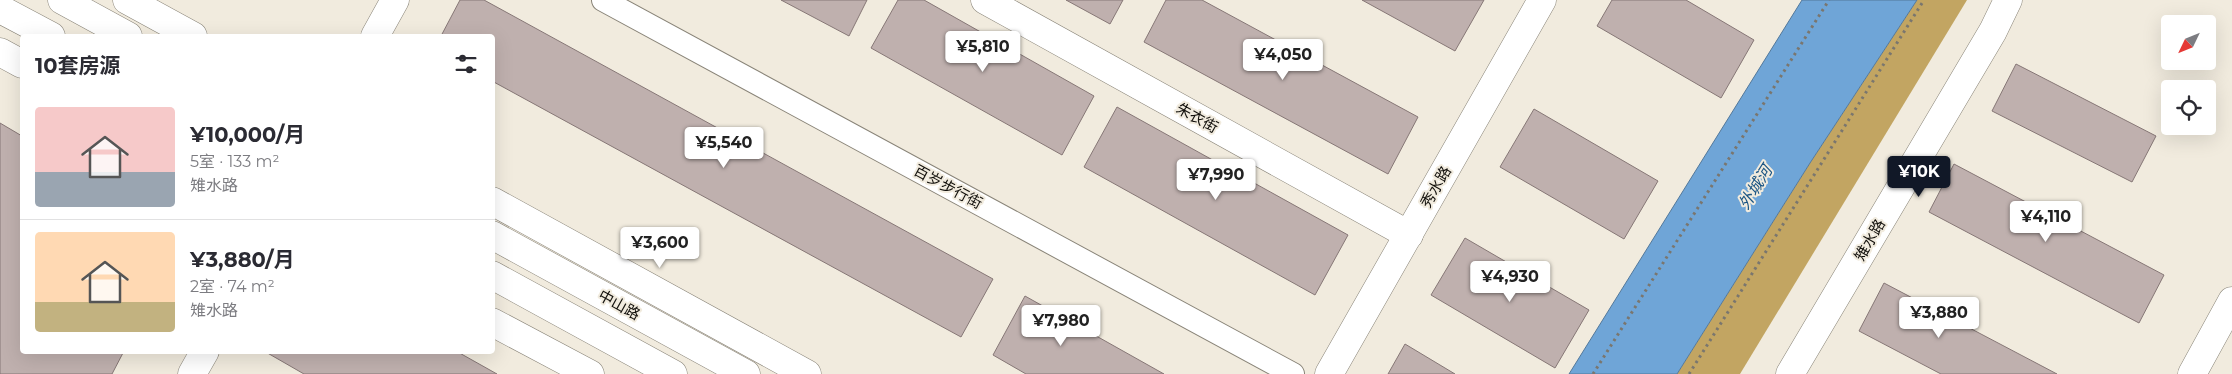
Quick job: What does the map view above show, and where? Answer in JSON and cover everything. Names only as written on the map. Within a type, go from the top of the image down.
[{"type":"street","points":[[62,0],[124,34]]},
{"type":"street","points":[[127,0],[189,34]]},
{"type":"street","points":[[376,34],[395,0]]},
{"type":"street","name":"百岁步行街","points":[[603,0],[1293,374]]},
{"type":"street","name":"朱衣街","points":[[985,0],[1409,235]]},
{"type":"street","name":"秀水路","points":[[1330,374],[1542,0]]},
{"type":"street","name":"雉水路","points":[[1790,374],[1988,39],[2008,0]]},
{"type":"street","points":[[0,9],[47,34]]},
{"type":"street","points":[[0,52],[20,63]]},
{"type":"street","points":[[495,203],[807,374]]},
{"type":"street","name":"中山路","points":[[495,237],[746,374]]},
{"type":"street","points":[[495,277],[673,374]]},
{"type":"street","points":[[2192,374],[2232,300]]},
{"type":"street","points":[[495,324],[590,374]]},
{"type":"street","points":[[192,374],[203,354]]},
{"type":"path","points":[[1594,374],[1829,0]]},
{"type":"path","points":[[1688,374],[1924,0]]},
{"type":"shaded area","points":[[1917,0],[1967,0],[1740,374],[1677,374],[1810,163]]},
{"type":"water","name":"外城河","points":[[1802,0],[1917,0],[1810,163],[1677,374],[1569,374]]},
{"type":"building","points":[[460,0],[484,0],[993,279],[961,337],[495,83],[495,34],[442,34]]},
{"type":"building","points":[[781,0],[867,0],[849,36]]},
{"type":"building","points":[[898,0],[924,0],[1094,96],[1062,155],[871,48]]},
{"type":"building","points":[[1066,0],[1123,0],[1110,24]]},
{"type":"building","points":[[1166,0],[1202,0],[1418,117],[1388,174],[1144,42]]},
{"type":"building","points":[[1362,0],[1484,0],[1455,51]]},
{"type":"building","points":[[1612,0],[1686,0],[1754,40],[1721,98],[1597,26]]},
{"type":"building","points":[[2016,64],[2156,136],[2132,182],[1992,111]]},
{"type":"building","points":[[1117,107],[1348,235],[1315,295],[1084,167]]},
{"type":"building","points":[[1534,109],[1658,181],[1624,239],[1500,167]]},
{"type":"building","points":[[0,123],[20,135],[20,354],[122,354],[112,374],[0,374]]},
{"type":"building","points":[[1954,164],[2164,275],[2139,323],[1929,212]]},
{"type":"building","points":[[1465,238],[1589,310],[1555,368],[1431,295]]},
{"type":"building","points":[[1884,283],[2057,374],[1941,374],[1859,331]]},
{"type":"building","points":[[1025,296],[1164,374],[1026,374],[993,355]]},
{"type":"building","points":[[1405,344],[1455,374],[1388,374]]},
{"type":"building","points":[[269,354],[461,354],[497,374],[304,374]]}]
